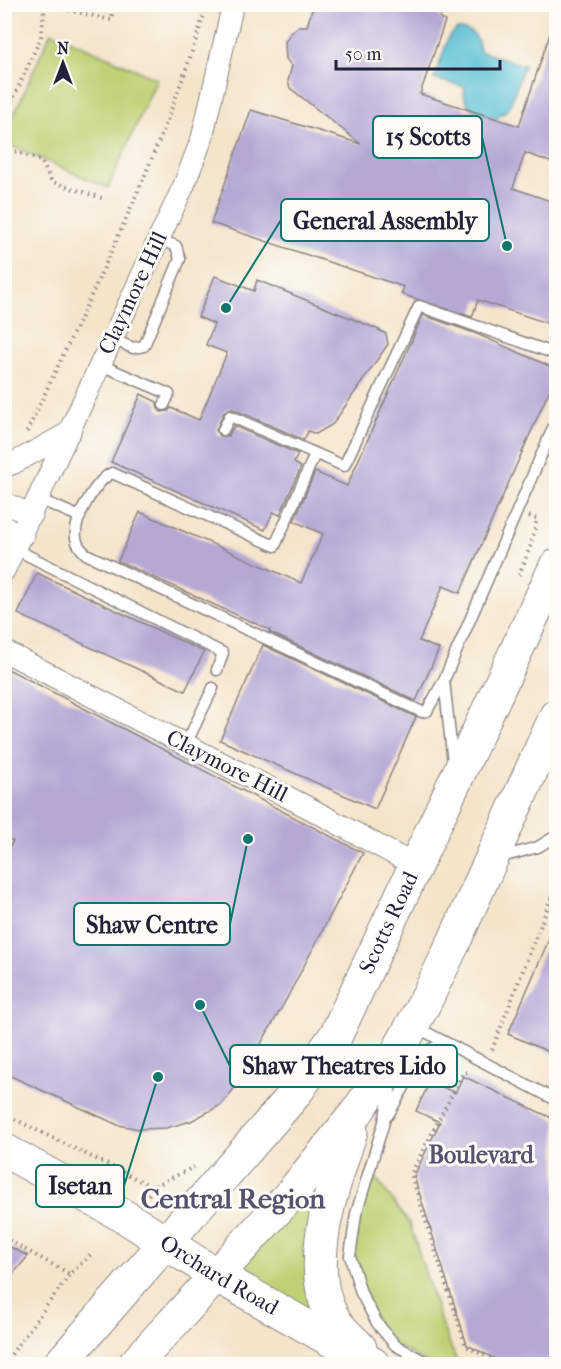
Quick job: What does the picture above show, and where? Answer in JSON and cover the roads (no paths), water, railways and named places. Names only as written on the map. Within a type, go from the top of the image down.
[{"type":"main road","name":"Scotts Road","points":[[60,1365],[294,1095],[336,1035],[556,566]]},
{"type":"main road","points":[[374,1365],[335,1321],[323,1294],[321,1269],[328,1206],[397,1053],[413,1025],[493,859],[556,716]]},
{"type":"main road","points":[[135,1365],[291,1194],[370,1117]]},
{"type":"main road","name":"Orchard Road","points":[[4,1150],[127,1218],[216,1275],[374,1365]]},
{"type":"street","name":"Claymore Hill","points":[[4,571],[14,537],[35,507],[183,185],[202,138],[233,4]]},
{"type":"street","points":[[4,467],[14,464],[70,432]]},
{"type":"street","points":[[4,503],[35,507]]},
{"type":"street","name":"Claymore Hill","points":[[4,651],[416,866]]},
{"type":"lane","points":[[112,339],[133,348],[144,346],[180,259],[176,246],[158,239]]},
{"type":"lane","points":[[223,430],[230,416],[344,466],[419,306],[556,354]]},
{"type":"lane","points":[[100,365],[169,394],[164,405]]},
{"type":"lane","points":[[315,454],[275,546],[188,501],[132,476],[112,473],[104,477],[92,494],[75,530],[76,537],[86,554],[422,712],[427,711],[444,680],[556,421]]},
{"type":"lane","points":[[35,507],[80,517]]},
{"type":"lane","points":[[14,537],[223,653],[217,670]]},
{"type":"lane","points":[[444,680],[455,782]]},
{"type":"lane","points":[[186,744],[213,688]]},
{"type":"lane","points":[[493,859],[538,847],[556,836]]},
{"type":"lane","points":[[413,1025],[487,1066],[556,1100]]},
{"type":"lane","points":[[429,1365],[395,1345],[377,1323],[361,1293],[350,1256],[370,1117],[421,1058],[431,1049],[446,1043]]},
{"type":"water","points":[[457,29],[467,30],[474,34],[480,51],[524,65],[509,108],[496,119],[477,112],[468,105],[464,94],[465,87],[434,79],[449,36]]},
{"type":"place","name":"15 Scotts","points":[[507,246]]},
{"type":"place","name":"General Assembly","points":[[226,308]]},
{"type":"place","name":"Shaw Centre","points":[[248,839]]},
{"type":"place","name":"Shaw Theatres Lido","points":[[200,1005]]},
{"type":"place","name":"Isetan","points":[[158,1077]]},
{"type":"district","name":"Boulevard","points":[[481,1155]]},
{"type":"district","name":"Central Region","points":[[233,1198]]}]
